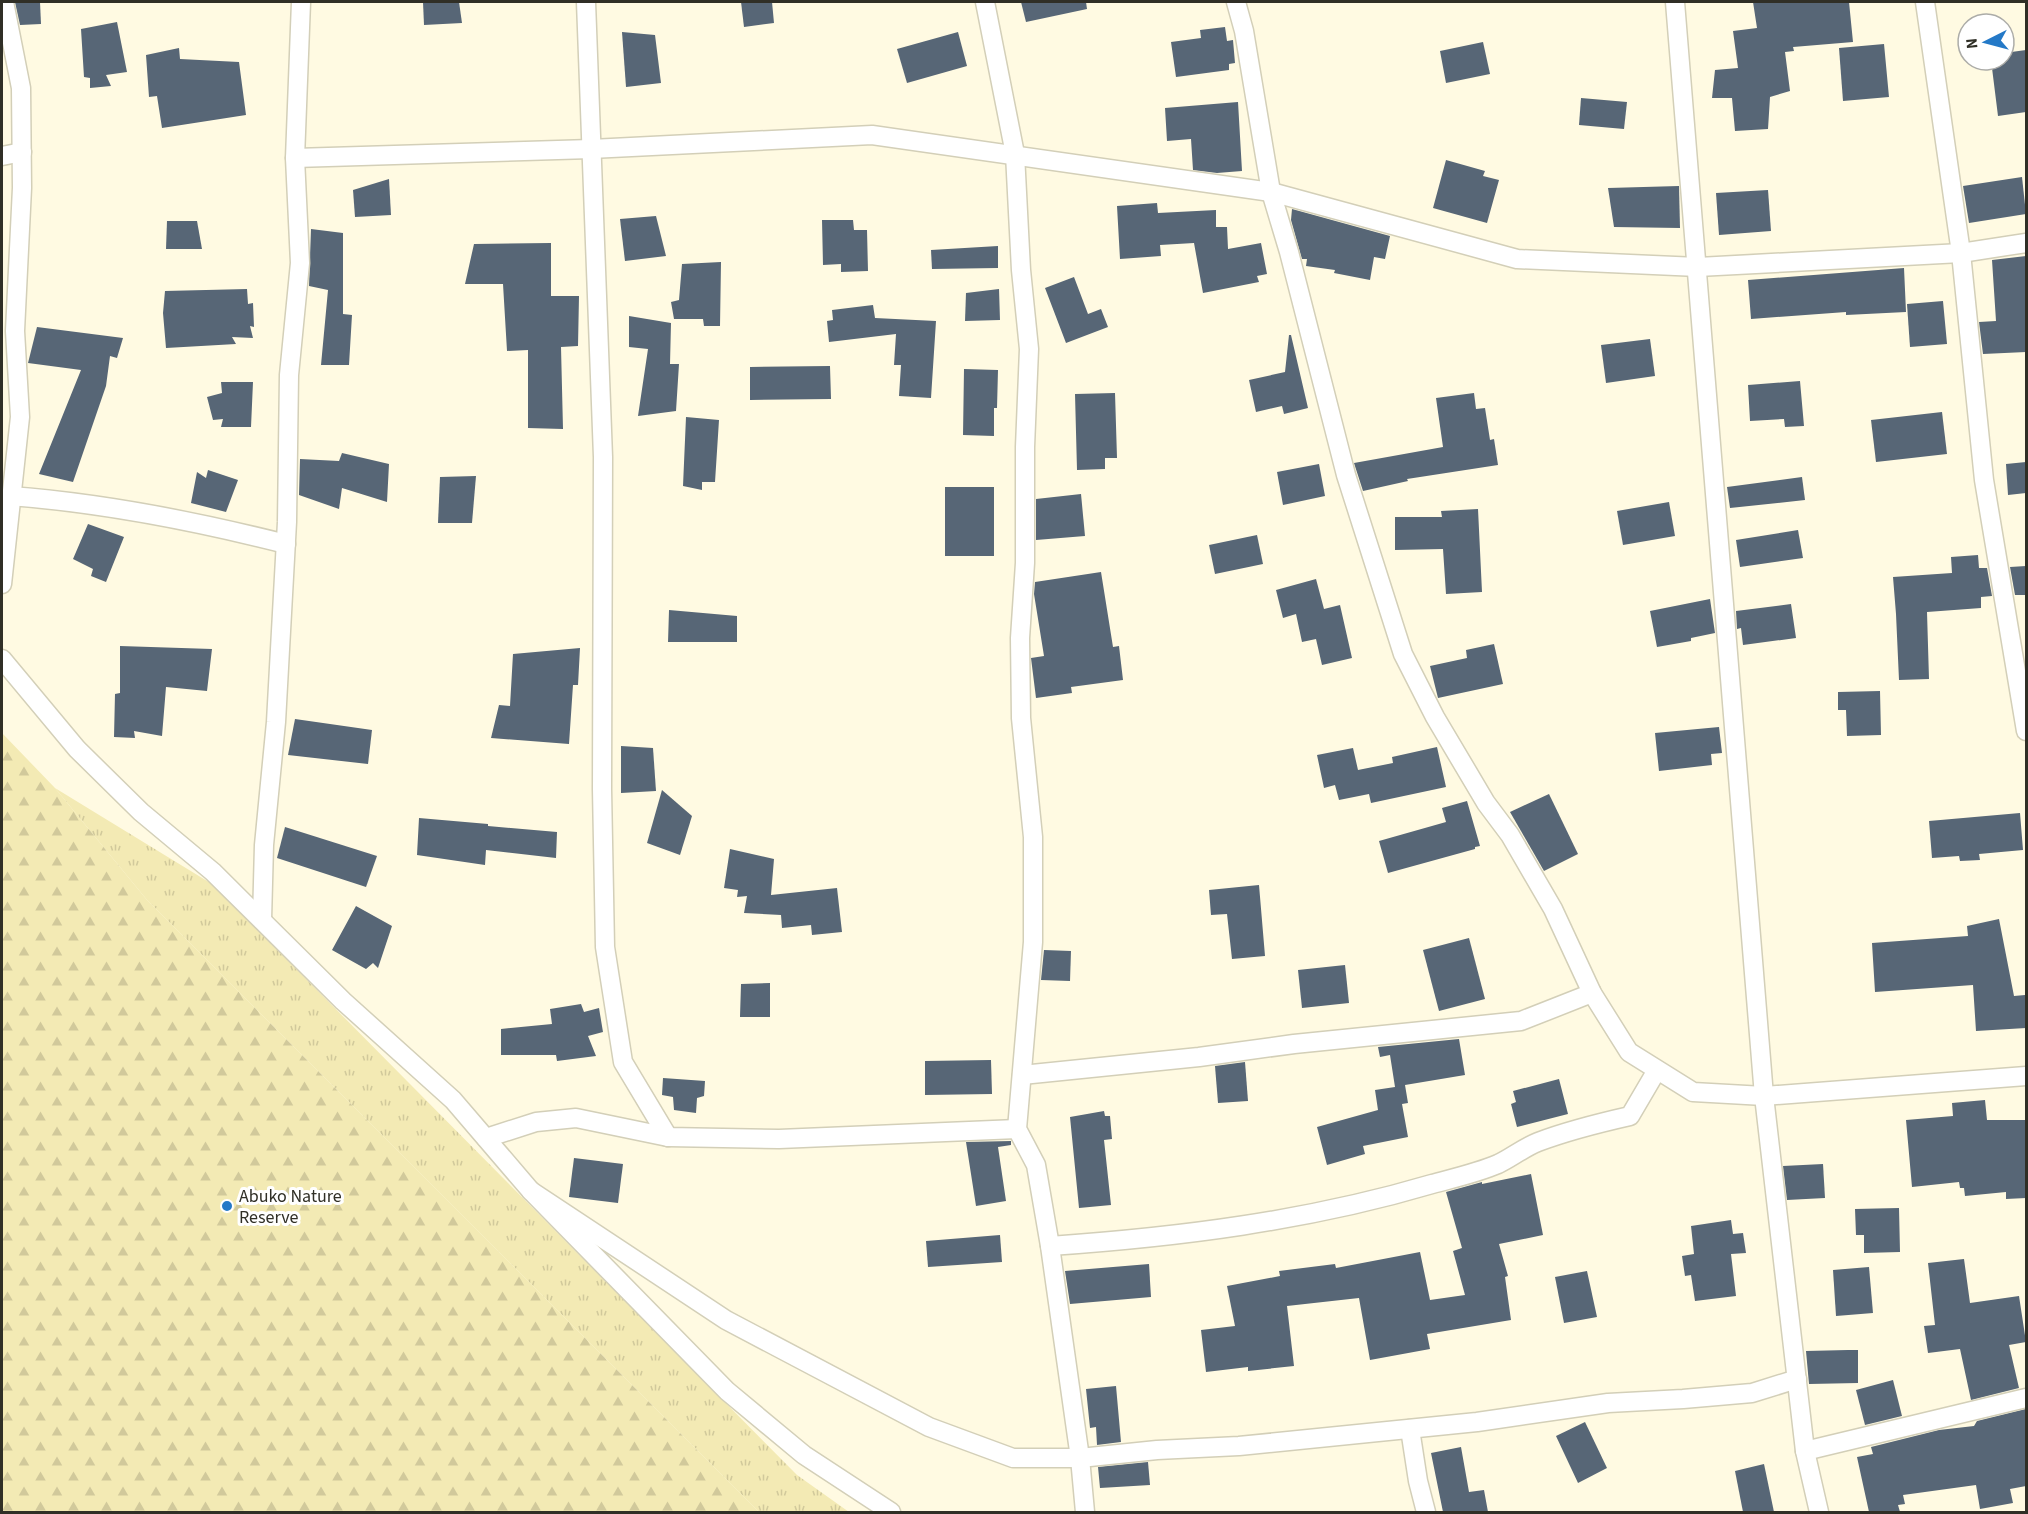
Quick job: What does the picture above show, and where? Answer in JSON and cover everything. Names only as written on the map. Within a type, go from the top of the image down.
[{"type":"street","points":[[2,584],[20,417],[15,332],[22,188],[21,88],[4,2]]},
{"type":"street","points":[[262,920],[264,845],[276,722],[286,544],[289,375],[300,263],[296,158],[301,2]]},
{"type":"street","points":[[586,2],[603,457],[602,789],[605,947],[623,1062],[668,1137]]},
{"type":"street","points":[[985,2],[1015,154],[1021,270],[1029,349],[1025,447],[1025,563],[1020,650],[1021,718],[1033,837],[1033,942],[1017,1129],[1035,1165],[1050,1246],[1080,1458],[1085,1512]]},
{"type":"street","points":[[1236,2],[1244,31],[1271,192],[1289,252],[1346,475],[1403,654],[1485,803],[1510,836],[1553,909],[1592,993],[1629,1052],[1693,1092],[1764,1095],[2026,1076]]},
{"type":"street","points":[[1675,2],[1764,1095],[1805,1451],[1819,1512]]},
{"type":"street","points":[[1925,2],[1960,253],[1984,480],[2026,731]]},
{"type":"street","points":[[296,158],[591,149],[872,135],[1271,192],[1517,259],[1698,267],[1960,253],[2026,243]]},
{"type":"street","points":[[2,156],[22,152]]},
{"type":"street","points":[[10,496],[119,508],[286,544]]},
{"type":"street","points":[[2,659],[77,749],[141,812],[213,872],[343,1001],[453,1100],[531,1191],[727,1390],[804,1455],[891,1512]]},
{"type":"street","points":[[1022,1075],[1521,1021],[1592,993]]},
{"type":"street","points":[[1050,1246],[1131,1240],[1290,1219],[1431,1185],[1498,1164],[1535,1143],[1591,1125],[1630,1116],[1657,1070]]},
{"type":"street","points":[[486,1138],[536,1122],[576,1118],[668,1137],[779,1139],[1017,1129]]},
{"type":"street","points":[[531,1191],[726,1320],[928,1427],[1013,1458],[1080,1458],[1157,1450],[1239,1446],[1410,1429],[1477,1422],[1608,1402],[1752,1393],[1797,1379]]},
{"type":"street","points":[[1805,1451],[2026,1398]]},
{"type":"street","points":[[1410,1429],[1418,1481],[1426,1512]]},
{"type":"green space","name":"Abuko Nature Reserve","points":[[2,733],[55,788],[147,900],[759,1512],[2,1512]]},
{"type":"green space","points":[[55,788],[212,884],[797,1475],[849,1512],[759,1512],[147,900]]},
{"type":"building","points":[[15,2],[40,2],[41,24],[20,25]]},
{"type":"building","points":[[423,2],[459,2],[462,23],[424,25]]},
{"type":"building","points":[[741,2],[772,2],[774,23],[744,27]]},
{"type":"building","points":[[1021,2],[1086,2],[1087,9],[1026,22]]},
{"type":"building","points":[[1753,2],[1849,2],[1853,42],[1793,47],[1794,51],[1785,52],[1790,91],[1770,97],[1768,129],[1735,131],[1732,98],[1712,98],[1715,70],[1738,68],[1733,31],[1757,28]]},
{"type":"building","points":[[117,22],[127,72],[106,75],[111,86],[90,88],[90,78],[84,77],[81,29]]},
{"type":"building","points":[[1225,27],[1227,41],[1233,40],[1235,63],[1229,64],[1229,70],[1176,77],[1171,42],[1201,38],[1200,30]]},
{"type":"building","points":[[622,32],[655,35],[661,83],[626,87]]},
{"type":"building","points":[[958,32],[967,66],[907,83],[897,49]]},
{"type":"building","points":[[1483,42],[1490,74],[1446,83],[1440,51]]},
{"type":"building","points":[[1884,44],[1889,97],[1843,101],[1839,48]]},
{"type":"building","points":[[179,48],[180,59],[239,62],[246,115],[162,128],[157,96],[149,97],[146,55]]},
{"type":"building","points":[[2026,50],[2026,112],[1998,116],[1992,72],[2016,72],[2016,51]]},
{"type":"building","points":[[1581,98],[1627,102],[1624,129],[1579,125]]},
{"type":"building","points":[[1238,102],[1242,171],[1217,173],[1193,170],[1191,139],[1167,141],[1165,108]]},
{"type":"building","points":[[1446,160],[1485,171],[1483,176],[1499,180],[1487,223],[1433,208]]},
{"type":"building","points":[[2022,177],[2026,214],[1969,223],[1963,186]]},
{"type":"building","points":[[389,179],[391,215],[355,217],[353,190]]},
{"type":"building","points":[[1679,186],[1680,228],[1614,227],[1608,188]]},
{"type":"building","points":[[1768,190],[1771,231],[1719,235],[1716,193]]},
{"type":"building","points":[[1157,203],[1158,213],[1216,210],[1216,227],[1227,227],[1228,249],[1261,243],[1267,274],[1257,276],[1259,282],[1203,293],[1194,243],[1160,245],[1161,256],[1120,259],[1117,206]]},
{"type":"building","points":[[1292,209],[1390,236],[1385,259],[1374,257],[1370,280],[1334,273],[1335,270],[1306,266],[1307,259],[1302,259],[1291,220]]},
{"type":"building","points":[[656,216],[666,256],[625,261],[620,219]]},
{"type":"building","points":[[822,220],[853,220],[854,230],[867,230],[868,271],[841,272],[841,264],[823,265]]},
{"type":"building","points":[[167,221],[197,221],[202,249],[166,249]]},
{"type":"building","points":[[311,229],[343,233],[343,314],[352,315],[349,365],[321,365],[328,290],[309,286]]},
{"type":"building","points":[[551,243],[551,296],[579,296],[578,346],[561,347],[563,429],[528,428],[528,350],[507,351],[503,284],[465,284],[474,244]]},
{"type":"building","points":[[998,246],[998,268],[932,269],[931,250]]},
{"type":"building","points":[[2026,256],[2026,352],[1983,354],[1979,322],[1996,321],[1992,260]]},
{"type":"building","points":[[721,262],[720,326],[704,326],[703,319],[674,319],[671,302],[679,300],[682,264]]},
{"type":"building","points":[[1904,268],[1906,312],[1846,315],[1846,312],[1751,319],[1748,280]]},
{"type":"building","points":[[1074,277],[1088,314],[1101,309],[1108,327],[1066,343],[1045,288]]},
{"type":"building","points":[[247,289],[248,304],[253,303],[254,327],[250,326],[253,338],[232,337],[236,344],[166,348],[163,313],[165,291]]},
{"type":"building","points":[[999,289],[1000,320],[965,321],[966,293]]},
{"type":"building","points":[[1943,301],[1947,344],[1910,347],[1907,304]]},
{"type":"building","points":[[873,305],[875,318],[936,321],[931,398],[899,396],[901,365],[894,365],[896,334],[829,342],[827,321],[833,320],[832,310]]},
{"type":"building","points":[[629,316],[671,323],[670,364],[679,364],[676,411],[638,416],[648,349],[629,347]]},
{"type":"building","points":[[37,327],[123,338],[117,358],[110,356],[106,386],[73,482],[39,474],[81,370],[28,363]]},
{"type":"building","points":[[1289,335],[1291,335],[1308,408],[1284,414],[1282,406],[1256,412],[1249,380],[1285,372]]},
{"type":"building","points":[[1650,339],[1655,376],[1606,383],[1601,345]]},
{"type":"building","points":[[830,366],[831,399],[750,400],[750,367]]},
{"type":"building","points":[[964,369],[998,370],[994,436],[963,435]]},
{"type":"building","points":[[1800,381],[1804,426],[1785,427],[1784,419],[1750,421],[1748,385]]},
{"type":"building","points":[[221,382],[253,382],[251,427],[221,427],[223,419],[213,420],[207,397],[222,393]]},
{"type":"building","points":[[1115,393],[1117,458],[1105,458],[1105,469],[1077,470],[1075,394]]},
{"type":"building","points":[[1474,393],[1476,409],[1485,408],[1490,440],[1494,439],[1498,465],[1407,479],[1408,481],[1363,491],[1354,463],[1443,447],[1436,398]]},
{"type":"building","points":[[1942,412],[1947,454],[1876,462],[1871,420]]},
{"type":"building","points":[[686,417],[719,420],[715,482],[702,482],[702,490],[683,486]]},
{"type":"building","points":[[342,453],[389,464],[387,502],[342,488],[339,509],[299,495],[300,459],[339,461]]},
{"type":"building","points":[[2026,462],[2026,493],[2008,495],[2006,464]]},
{"type":"building","points":[[1319,464],[1325,496],[1283,505],[1277,472]]},
{"type":"building","points":[[208,470],[238,480],[226,512],[191,503],[197,472],[206,478]]},
{"type":"building","points":[[476,476],[472,523],[438,523],[440,477]]},
{"type":"building","points":[[1802,477],[1805,500],[1730,508],[1727,487]]},
{"type":"building","points":[[945,487],[994,487],[994,556],[945,556]]},
{"type":"building","points":[[1081,494],[1085,536],[1036,540],[1036,499]]},
{"type":"building","points":[[1669,502],[1675,536],[1623,545],[1617,511]]},
{"type":"building","points":[[1478,509],[1482,592],[1446,594],[1443,549],[1395,550],[1395,517],[1442,517],[1441,511]]},
{"type":"building","points":[[88,524],[124,537],[106,582],[91,576],[93,569],[73,559]]},
{"type":"building","points":[[1798,530],[1803,558],[1740,567],[1736,540]]},
{"type":"building","points":[[1257,535],[1263,564],[1215,574],[1209,545]]},
{"type":"building","points":[[1978,555],[1979,568],[1987,568],[1992,596],[1981,597],[1981,608],[1927,612],[1929,679],[1899,680],[1893,577],[1952,573],[1951,557]]},
{"type":"building","points":[[2026,566],[2026,595],[2015,595],[2010,567]]},
{"type":"building","points":[[1101,572],[1113,647],[1119,646],[1123,680],[1071,687],[1072,693],[1036,698],[1031,658],[1044,656],[1034,594],[1035,582]]},
{"type":"building","points":[[1316,579],[1324,609],[1340,605],[1352,658],[1322,665],[1316,639],[1302,642],[1296,614],[1283,618],[1276,590]]},
{"type":"building","points":[[1710,599],[1715,633],[1691,638],[1691,641],[1657,647],[1650,611]]},
{"type":"building","points":[[1791,604],[1796,638],[1743,645],[1741,628],[1737,629],[1736,611]]},
{"type":"building","points":[[669,610],[737,616],[737,642],[668,642]]},
{"type":"building","points":[[1494,644],[1503,684],[1438,698],[1430,666],[1467,658],[1466,650]]},
{"type":"building","points":[[120,646],[212,649],[207,691],[166,687],[162,736],[134,731],[135,738],[114,737],[115,694],[120,693]]},
{"type":"building","points":[[580,648],[578,685],[573,685],[569,744],[491,738],[499,705],[510,706],[513,654]]},
{"type":"building","points":[[1880,691],[1881,735],[1847,736],[1846,710],[1838,710],[1838,692]]},
{"type":"building","points":[[295,719],[372,730],[368,764],[288,755]]},
{"type":"building","points":[[1719,727],[1722,753],[1711,754],[1712,765],[1659,771],[1655,733]]},
{"type":"building","points":[[621,746],[653,748],[656,791],[621,793]]},
{"type":"building","points":[[1437,747],[1446,787],[1371,803],[1369,794],[1339,800],[1335,785],[1324,788],[1317,755],[1353,748],[1358,770],[1393,763],[1392,757]]},
{"type":"building","points":[[662,790],[692,816],[680,855],[647,843]]},
{"type":"building","points":[[1549,794],[1578,854],[1544,871],[1510,812]]},
{"type":"building","points":[[1467,801],[1480,846],[1388,873],[1379,841],[1446,822],[1442,808]]},
{"type":"building","points":[[2020,813],[2023,850],[1979,854],[1980,860],[1960,861],[1959,856],[1932,858],[1929,821]]},
{"type":"building","points":[[419,818],[557,832],[556,858],[486,850],[485,865],[417,855]]},
{"type":"building","points":[[285,827],[377,856],[366,887],[277,858]]},
{"type":"building","points":[[730,849],[774,859],[771,895],[837,888],[842,932],[812,935],[811,925],[782,928],[781,915],[744,913],[747,896],[737,897],[738,890],[724,888]]},
{"type":"building","points":[[1259,885],[1265,956],[1232,959],[1227,914],[1211,915],[1209,890]]},
{"type":"building","points":[[356,906],[392,926],[378,968],[373,963],[366,969],[332,950]]},
{"type":"building","points":[[1999,919],[2014,996],[2025,995],[2026,1028],[1976,1031],[1973,985],[1875,992],[1872,943],[1968,936],[1967,926]]},
{"type":"building","points":[[1469,938],[1485,999],[1439,1011],[1423,950]]},
{"type":"building","points":[[1044,950],[1071,951],[1070,981],[1041,980]]},
{"type":"building","points":[[1345,965],[1349,1003],[1302,1008],[1298,970]]},
{"type":"building","points":[[770,983],[770,1017],[740,1017],[741,984]]},
{"type":"building","points":[[581,1004],[584,1012],[599,1008],[603,1032],[588,1036],[596,1056],[557,1061],[556,1055],[501,1055],[501,1029],[552,1024],[550,1009]]},
{"type":"building","points":[[1459,1039],[1465,1075],[1405,1085],[1408,1103],[1402,1104],[1408,1137],[1363,1146],[1365,1154],[1327,1165],[1317,1127],[1378,1110],[1375,1090],[1395,1087],[1390,1055],[1380,1057],[1378,1047]]},
{"type":"building","points":[[991,1060],[992,1094],[925,1095],[925,1061]]},
{"type":"building","points":[[1245,1062],[1248,1101],[1218,1103],[1215,1066]]},
{"type":"building","points":[[663,1078],[705,1081],[704,1096],[697,1098],[696,1113],[674,1110],[673,1097],[662,1095]]},
{"type":"building","points":[[1559,1079],[1568,1114],[1517,1127],[1511,1104],[1516,1102],[1513,1091]]},
{"type":"building","points":[[1985,1100],[1987,1120],[2026,1120],[2026,1198],[2006,1199],[2006,1192],[1965,1196],[1964,1188],[1960,1188],[1959,1182],[1912,1187],[1906,1120],[1953,1116],[1952,1103]]},
{"type":"building","points":[[1104,1111],[1105,1116],[1110,1116],[1112,1139],[1104,1140],[1111,1205],[1079,1208],[1070,1117]]},
{"type":"building","points":[[1011,1141],[1011,1145],[998,1147],[1006,1201],[976,1206],[966,1142]]},
{"type":"building","points":[[574,1158],[623,1164],[618,1203],[569,1197]]},
{"type":"building","points":[[1823,1164],[1825,1198],[1787,1200],[1783,1166]]},
{"type":"building","points":[[1531,1174],[1543,1235],[1499,1244],[1508,1276],[1505,1277],[1511,1320],[1427,1334],[1430,1349],[1370,1360],[1359,1298],[1287,1306],[1294,1366],[1248,1371],[1248,1367],[1206,1372],[1201,1330],[1235,1326],[1227,1286],[1280,1276],[1279,1271],[1335,1264],[1336,1268],[1420,1252],[1430,1300],[1465,1295],[1453,1251],[1462,1248],[1446,1192],[1482,1182],[1482,1184]]},
{"type":"building","points":[[1899,1208],[1900,1252],[1864,1253],[1864,1235],[1856,1235],[1855,1209]]},
{"type":"building","points":[[1731,1220],[1733,1234],[1743,1233],[1746,1253],[1731,1254],[1736,1296],[1695,1301],[1691,1275],[1685,1276],[1682,1256],[1694,1254],[1691,1226]]},
{"type":"building","points":[[1000,1235],[1002,1262],[928,1267],[926,1241]]},
{"type":"building","points":[[1964,1259],[1970,1303],[2019,1296],[2026,1342],[2009,1345],[2019,1388],[1971,1400],[1960,1349],[1928,1353],[1924,1326],[1935,1325],[1928,1263]]},
{"type":"building","points":[[1149,1264],[1151,1297],[1070,1304],[1065,1271]]},
{"type":"building","points":[[1869,1267],[1873,1313],[1836,1316],[1833,1270]]},
{"type":"building","points":[[1587,1271],[1597,1317],[1564,1323],[1555,1277]]},
{"type":"building","points":[[1858,1350],[1858,1383],[1809,1384],[1806,1351]]},
{"type":"building","points":[[1893,1380],[1902,1416],[1865,1425],[1856,1390]]},
{"type":"building","points":[[1116,1386],[1121,1442],[1097,1445],[1096,1427],[1090,1428],[1086,1389]]},
{"type":"building","points":[[2026,1409],[2026,1486],[2010,1489],[2013,1503],[1980,1509],[1976,1485],[1903,1495],[1905,1504],[1898,1505],[1900,1512],[1869,1512],[1857,1457],[1873,1454],[1871,1447],[1939,1430],[1974,1426],[1977,1421]]},
{"type":"building","points":[[1585,1422],[1607,1468],[1578,1483],[1556,1436]]},
{"type":"building","points":[[1461,1447],[1469,1492],[1484,1490],[1488,1512],[1443,1512],[1431,1453]]},
{"type":"building","points":[[1148,1462],[1150,1485],[1100,1488],[1098,1467]]},
{"type":"building","points":[[1764,1464],[1774,1512],[1743,1512],[1735,1471]]},
{"type":"place","name":"Abuko Nature Reserve","points":[[227,1206]]}]
